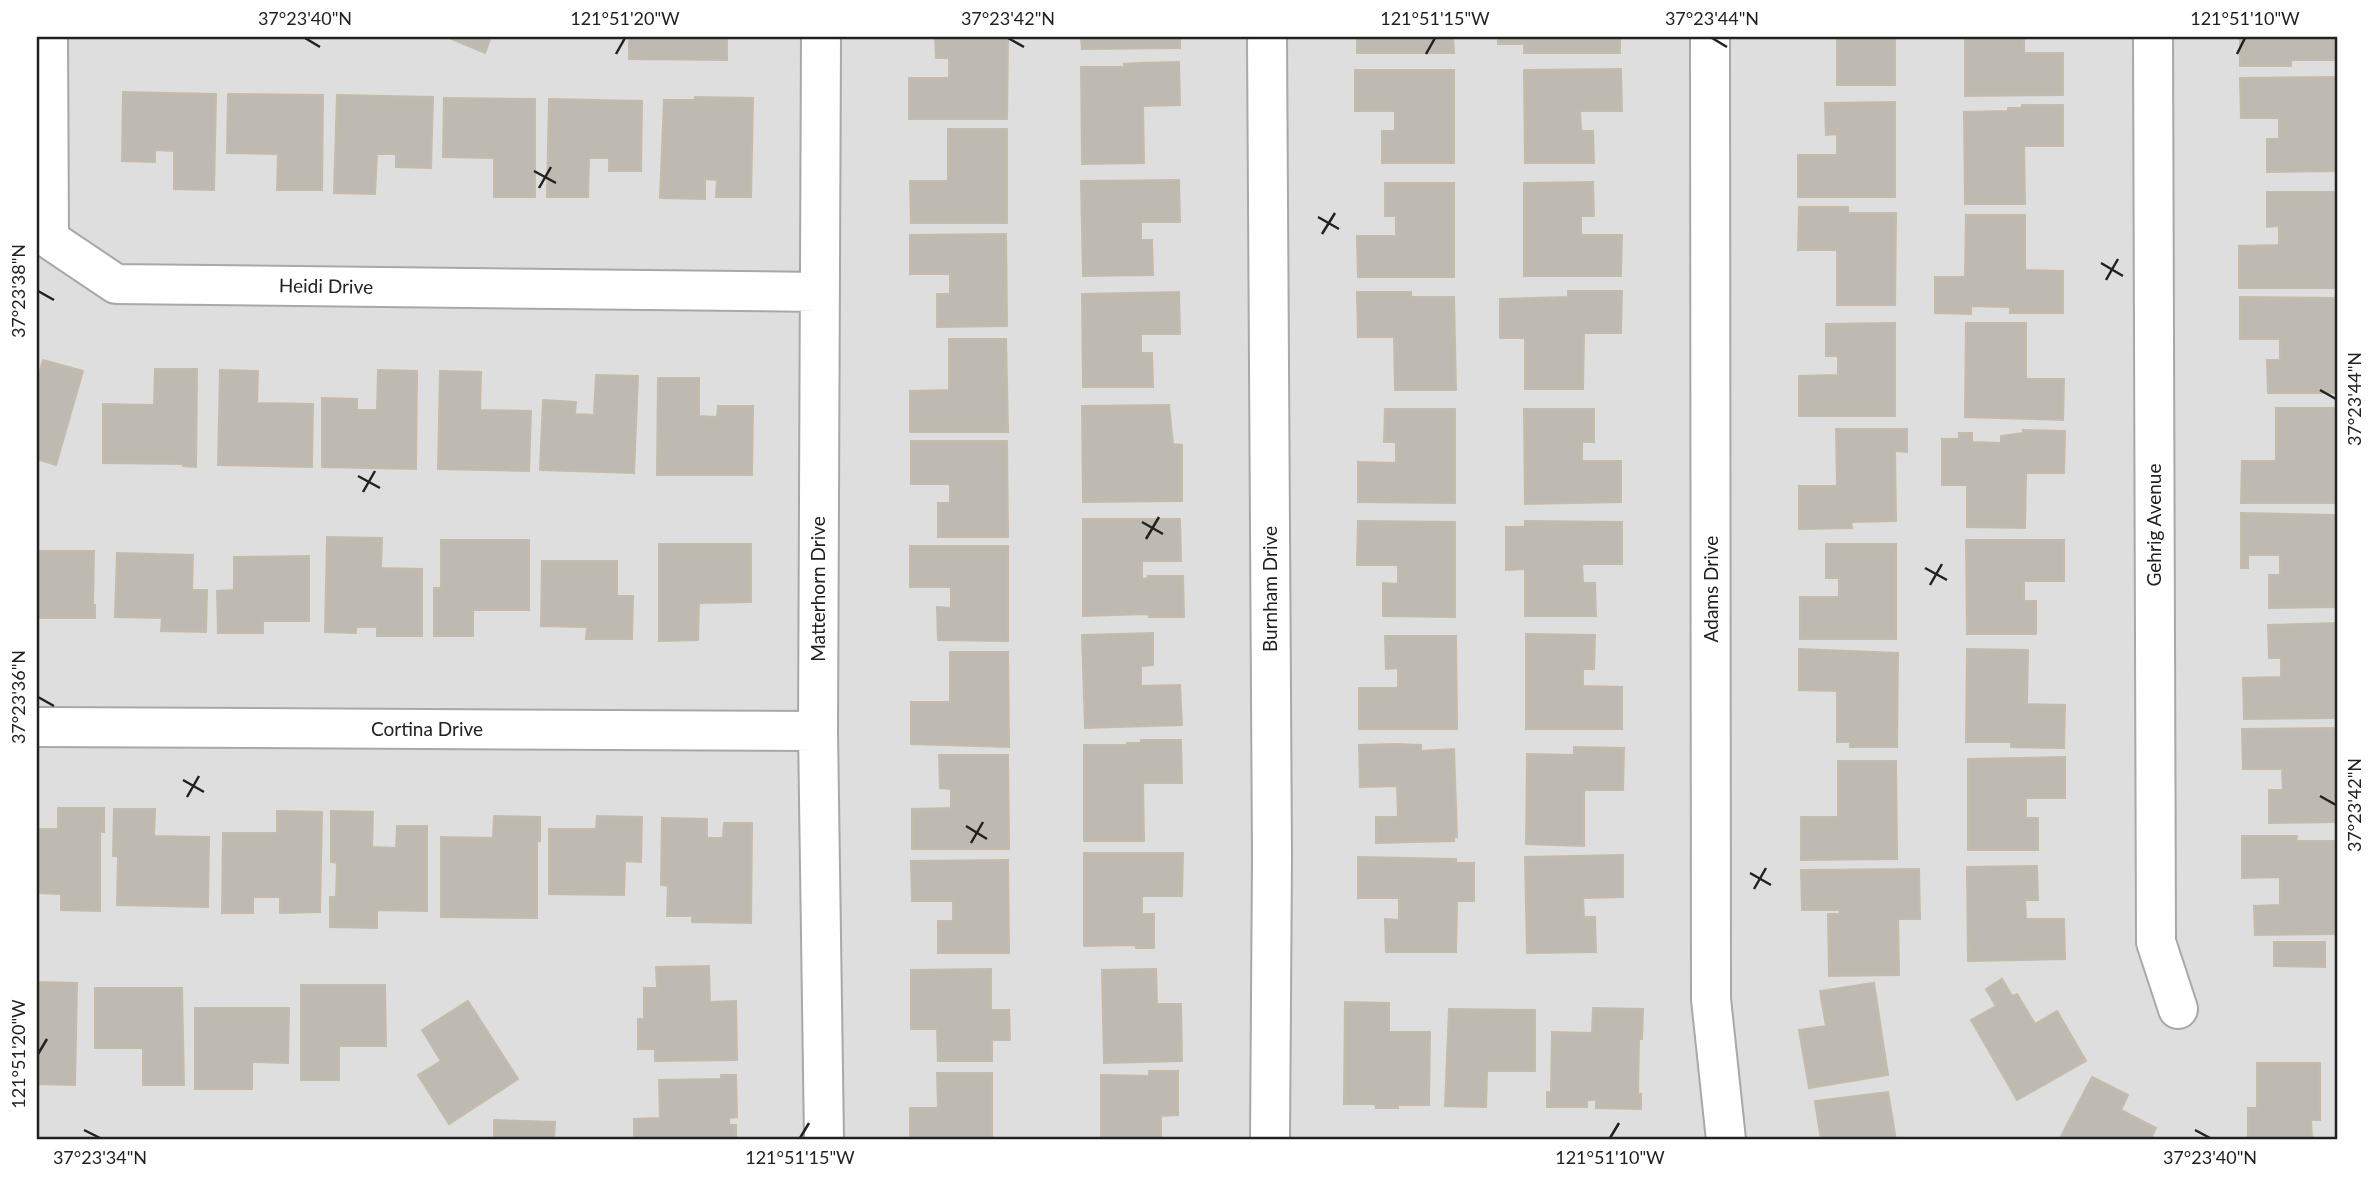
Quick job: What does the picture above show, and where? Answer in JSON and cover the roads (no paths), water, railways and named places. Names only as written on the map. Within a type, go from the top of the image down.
[{"type":"street","name":"Heidi Drive","points":[[48,37],[49,239],[116,284],[820,292]]},
{"type":"street","name":"Matterhorn Drive","points":[[821,37],[817,731],[824,1140]]},
{"type":"street","name":"Burnham Drive","points":[[1267,37],[1272,858],[1270,1140]]},
{"type":"street","name":"Adams Drive","points":[[1710,37],[1711,999],[1726,1140]]},
{"type":"street","name":"Gehrig Avenue","points":[[2152,37],[2156,942],[2179,1009]]},
{"type":"street","name":"Cortina Drive","points":[[37,727],[817,731]]}]
